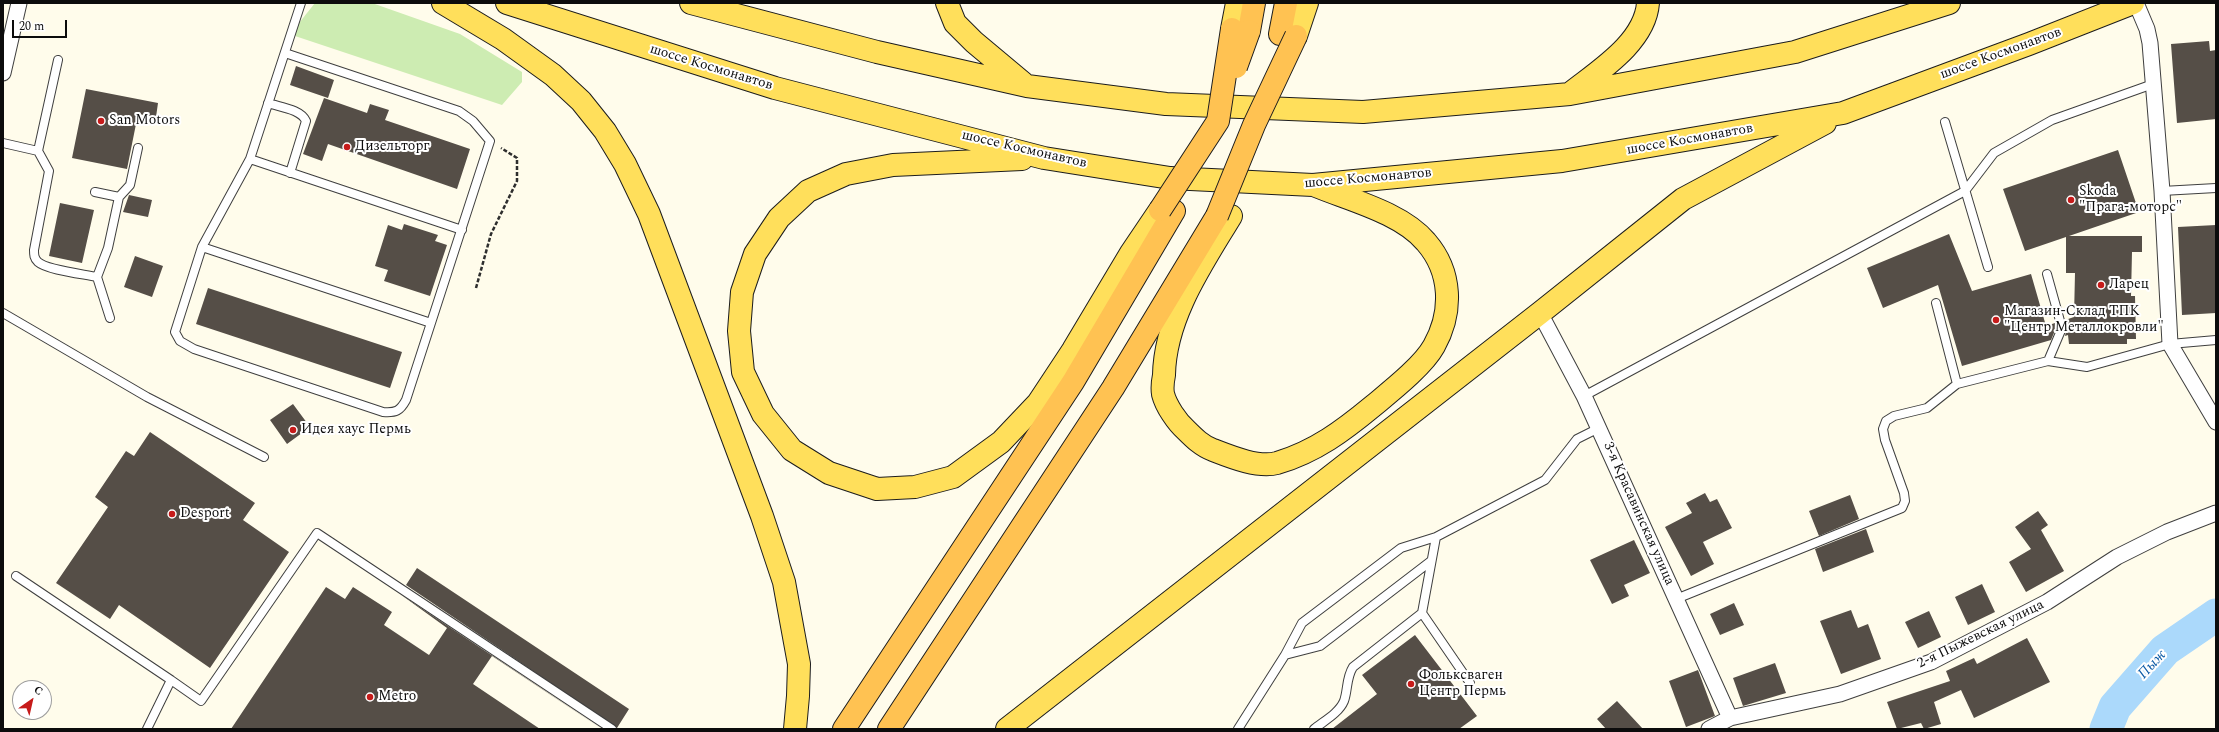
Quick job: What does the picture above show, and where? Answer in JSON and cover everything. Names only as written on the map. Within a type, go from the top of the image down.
[{"type":"highway","points":[[844,729],[1072,382],[1218,121],[1241,30],[1254,3]]},
{"type":"highway","points":[[889,729],[1224,216],[1254,125],[1288,35],[1286,3]]},
{"type":"main road","points":[[443,3],[503,39],[553,75],[581,101],[606,131],[625,164],[649,214],[762,516],[784,582],[799,664],[795,729]]},
{"type":"main road","name":"шоссе Космонавтов","points":[[507,3],[775,88],[1044,158],[1170,178],[1313,185],[1562,161],[1843,113],[2029,44],[2133,3]]},
{"type":"main road","points":[[691,3],[877,52],[1027,86],[1166,104],[1363,112],[1570,94],[1795,52],[1949,3]]},
{"type":"main road","points":[[947,3],[955,23],[974,42],[1027,86]]},
{"type":"main road","points":[[1237,3],[1241,30]]},
{"type":"main road","points":[[1288,35],[1306,3]]},
{"type":"main road","points":[[1570,94],[1625,50],[1638,30],[1648,3]]},
{"type":"main road","points":[[1007,729],[1540,313],[1683,199],[1843,113]]},
{"type":"main road","points":[[1044,158],[893,165],[846,174],[808,191],[779,218],[755,254],[742,292],[739,331],[743,372],[763,414],[792,450],[829,473],[877,489],[915,487],[953,477],[1001,442],[1038,404],[1073,350],[1131,253],[1167,211]]},
{"type":"main road","points":[[1224,216],[1204,262],[1176,317],[1164,355],[1163,394],[1178,423],[1205,447],[1244,461],[1275,463],[1309,450],[1338,435],[1402,381],[1433,347],[1446,318],[1447,286],[1439,259],[1425,240],[1399,220],[1313,185]]},
{"type":"street","points":[[3,73],[19,3]]},
{"type":"street","points":[[2136,3],[2148,36],[2153,84],[2162,190],[2170,344],[2216,422]]},
{"type":"street","name":"3-я Красавинская улица","points":[[1540,313],[1584,396],[1730,718]]},
{"type":"street","name":"2-я Пыжевская улица","points":[[1709,729],[1730,718],[1840,694],[1931,662],[2048,602],[2117,557],[2167,532],[2216,513]]},
{"type":"lane","points":[[285,53],[459,111],[473,121],[490,141],[406,400],[401,409],[394,413],[368,407],[194,349],[180,341],[175,332],[202,247],[250,159],[301,3]]},
{"type":"lane","points":[[58,60],[38,151],[49,171],[49,182],[34,250],[34,257],[39,263],[48,266],[97,277]]},
{"type":"lane","points":[[1584,396],[1965,191],[1994,153],[2052,120],[2153,84]]},
{"type":"lane","points":[[268,103],[299,113],[304,116],[306,121],[290,173]]},
{"type":"lane","points":[[1945,122],[1988,267]]},
{"type":"lane","points":[[3,144],[38,151]]},
{"type":"lane","points":[[110,318],[97,277],[108,248],[119,197],[130,185],[138,148]]},
{"type":"lane","points":[[250,159],[462,230]]},
{"type":"lane","points":[[2162,190],[2216,188]]},
{"type":"lane","points":[[95,192],[119,197]]},
{"type":"lane","points":[[202,247],[431,323]]},
{"type":"lane","points":[[2047,274],[2062,328],[2048,361]]},
{"type":"lane","points":[[1936,303],[1957,384]]},
{"type":"lane","points":[[3,313],[147,397],[264,458]]},
{"type":"lane","points":[[1676,599],[1902,508],[1905,501],[1904,493],[1885,440],[1883,429],[1886,421],[1894,416],[1927,408],[1957,384],[2048,361],[2086,367],[2170,344],[2216,340]]},
{"type":"lane","points":[[1238,729],[1285,655],[1302,623],[1401,548],[1436,537],[1545,480],[1577,439],[1599,428]]},
{"type":"lane","points":[[16,576],[201,701],[317,533],[612,729]]},
{"type":"lane","points":[[1314,729],[1332,715],[1343,702],[1349,673],[1353,667],[1422,613],[1436,537]]},
{"type":"lane","points":[[1285,655],[1320,646],[1432,561]]},
{"type":"lane","points":[[1422,613],[1470,683]]},
{"type":"lane","points":[[147,729],[171,680]]},
{"type":"path","points":[[476,288],[492,234],[517,181],[517,158],[490,141]]},
{"type":"green space","points":[[315,3],[372,3],[460,34],[522,72],[522,82],[502,105],[295,36],[299,23]]},
{"type":"building","points":[[2209,41],[2210,51],[2216,50],[2216,119],[2177,123],[2171,44]]},
{"type":"building","points":[[296,66],[334,80],[328,98],[290,85]]},
{"type":"building","points":[[86,89],[158,103],[156,117],[138,114],[127,169],[72,158]]},
{"type":"building","points":[[324,98],[367,113],[370,104],[389,110],[385,120],[470,149],[457,189],[328,144],[322,161],[303,154]]},
{"type":"building","points":[[2118,150],[2139,212],[2069,236],[2142,236],[2142,252],[2132,252],[2131,296],[2135,296],[2136,339],[2127,339],[2127,344],[2069,344],[2068,335],[2065,336],[2067,327],[2065,320],[2074,317],[2075,273],[2066,273],[2066,237],[2025,251],[2003,189]]},
{"type":"building","points":[[129,195],[152,200],[148,217],[123,212]]},
{"type":"building","points":[[60,203],[94,210],[82,263],[49,256]]},
{"type":"building","points":[[404,224],[438,235],[435,241],[447,245],[430,296],[384,281],[388,270],[375,266],[388,225],[402,230]]},
{"type":"building","points":[[2216,225],[2216,313],[2182,315],[2178,227]]},
{"type":"building","points":[[1949,234],[1972,291],[2031,274],[2046,326],[2055,323],[2056,328],[2051,340],[1962,366],[1938,285],[1883,308],[1867,268]]},
{"type":"building","points":[[135,256],[163,266],[152,297],[124,287]]},
{"type":"building","points":[[208,288],[402,352],[390,388],[196,324]]},
{"type":"building","points":[[293,404],[310,427],[287,444],[270,420]]},
{"type":"building","points":[[150,432],[255,503],[243,520],[289,552],[210,668],[119,605],[110,619],[56,583],[108,507],[95,497],[126,451],[134,456]]},
{"type":"building","points":[[1705,493],[1710,502],[1717,499],[1732,528],[1703,542],[1714,564],[1691,576],[1665,527],[1692,513],[1686,503]]},
{"type":"building","points":[[1850,495],[1859,519],[1819,536],[1809,511]]},
{"type":"building","points":[[2038,511],[2048,525],[2041,530],[2064,571],[2026,592],[2009,562],[2031,549],[2015,527]]},
{"type":"building","points":[[1866,529],[1874,552],[1823,572],[1815,549]]},
{"type":"building","points":[[1634,540],[1650,573],[1624,585],[1629,596],[1612,604],[1590,560]]},
{"type":"building","points":[[417,568],[629,709],[617,728],[406,585]]},
{"type":"building","points":[[1982,584],[1995,612],[1968,625],[1955,597]]},
{"type":"building","points":[[326,587],[345,599],[353,587],[392,612],[384,625],[429,655],[447,628],[400,594],[602,729],[492,656],[473,684],[540,729],[231,729]]},
{"type":"building","points":[[1734,603],[1744,625],[1720,635],[1710,614]]},
{"type":"building","points":[[1851,610],[1858,628],[1868,624],[1881,659],[1841,674],[1820,621]]},
{"type":"building","points":[[1929,611],[1941,637],[1918,648],[1905,622]]},
{"type":"building","name":"Фольксваген Центр Пермь","points":[[1415,635],[1477,716],[1459,729],[1332,729],[1377,694],[1362,675]]},
{"type":"building","points":[[2027,638],[2050,682],[1974,718],[1961,690],[1934,702],[1941,724],[1924,729],[1921,723],[1897,729],[1887,702],[1950,681],[1946,671],[1974,658],[1977,664]]},
{"type":"building","points":[[1775,663],[1786,693],[1743,706],[1733,678]]},
{"type":"building","points":[[1698,670],[1715,716],[1686,727],[1669,681]]},
{"type":"building","points":[[1617,701],[1643,729],[1606,729],[1597,719]]},
{"type":"waterway","name":"Пыж","points":[[2106,729],[2115,707],[2165,650],[2216,615]]},
{"type":"place","name":"San Motors","points":[[101,121]]},
{"type":"place","name":"Дизельторг","points":[[347,147]]},
{"type":"place","name":"Skoda \"Прага-моторс\"","points":[[2071,200]]},
{"type":"place","name":"Ларец","points":[[2101,285]]},
{"type":"place","name":"Магазин-Склад ТПК \"Центр Металлокровли\"","points":[[1996,320]]},
{"type":"place","name":"Идея хаус Пермь","points":[[293,430]]},
{"type":"place","name":"Desport","points":[[172,514]]},
{"type":"place","name":"Фольксваген Центр Пермь","points":[[1411,684]]},
{"type":"place","name":"Metro","points":[[370,697]]}]
